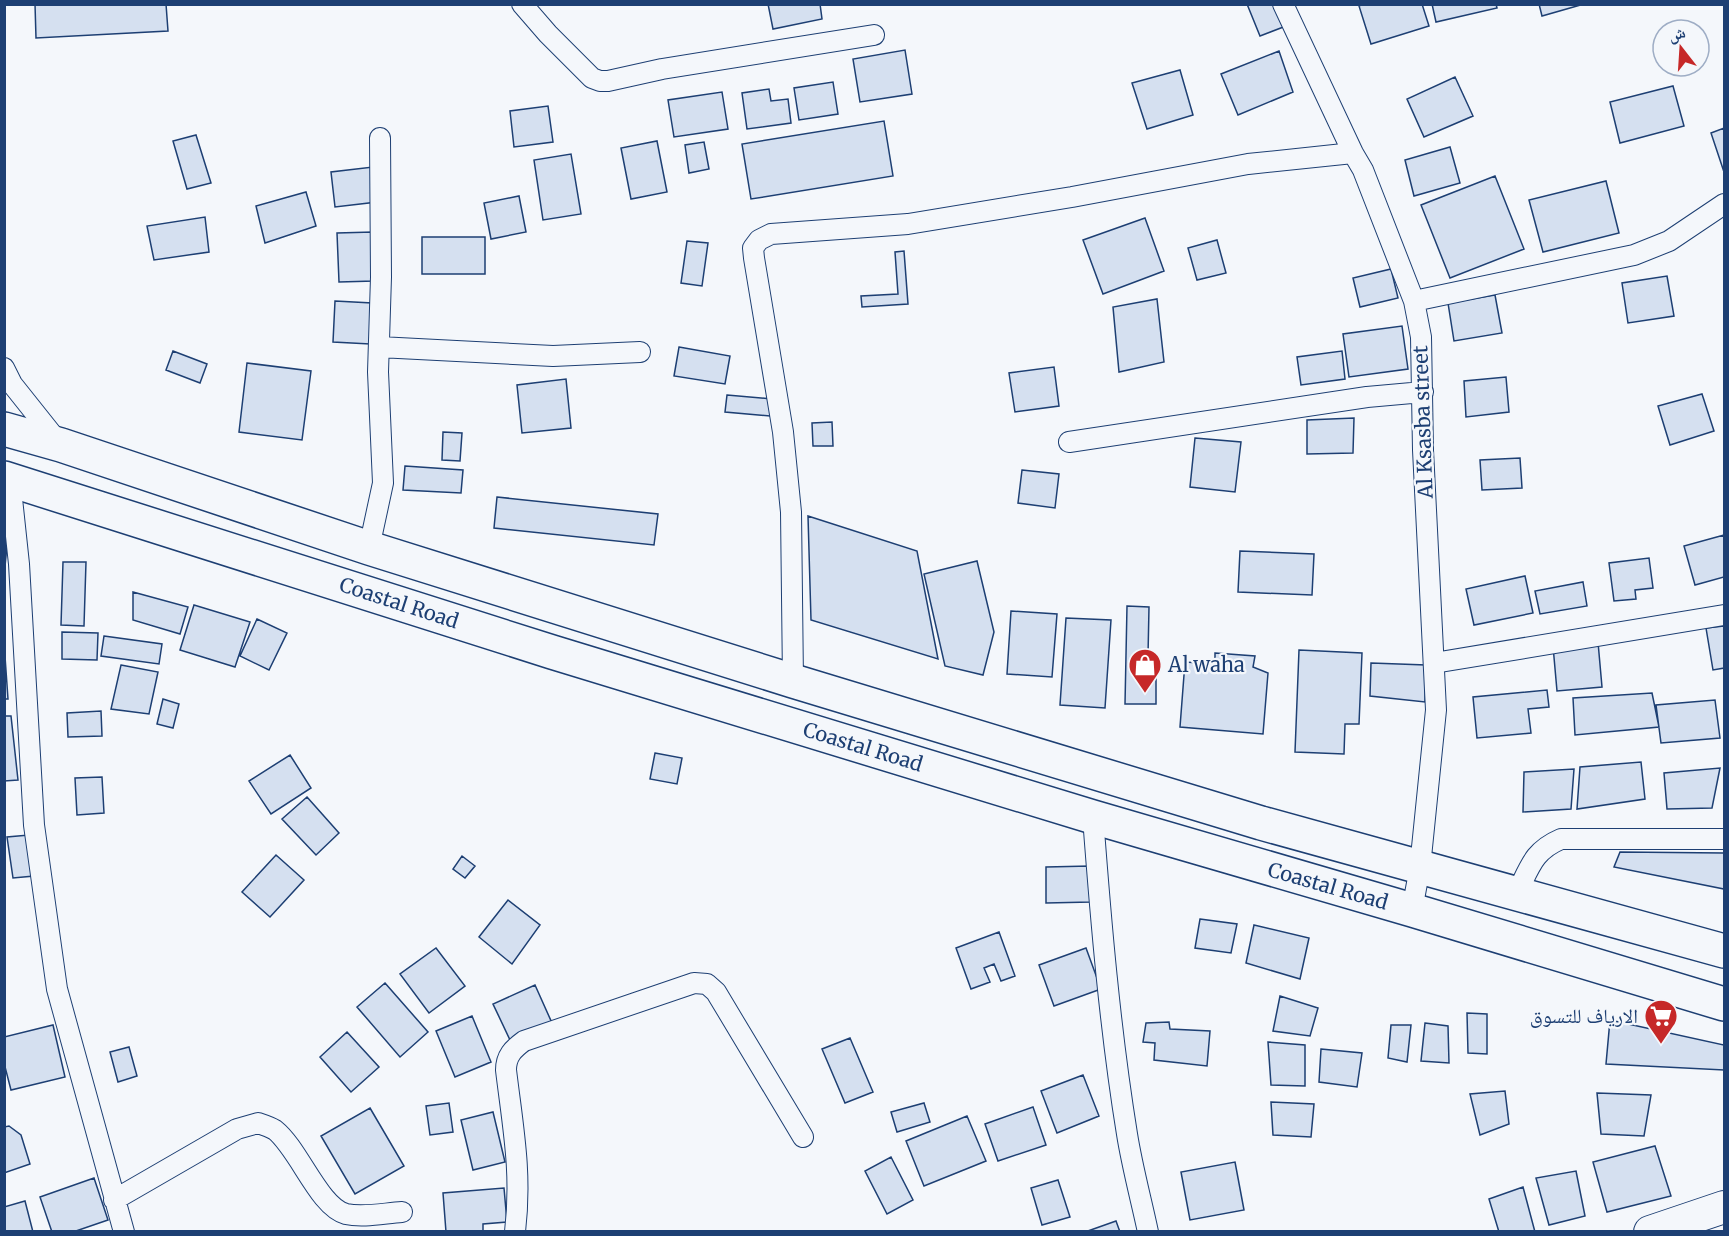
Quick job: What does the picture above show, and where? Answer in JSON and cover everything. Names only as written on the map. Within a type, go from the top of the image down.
[{"type":"highway","points":[[4,429],[61,445],[369,548],[793,681],[1261,823],[1725,951]]},
{"type":"highway","name":"Coastal Road","points":[[8,479],[552,652],[1093,817],[1725,1004]]},
{"type":"main road","points":[[1650,1232],[1725,1206]]},
{"type":"street","points":[[522,4],[592,78],[600,81],[874,35]]},
{"type":"street","name":"Al Ksasba street","points":[[1283,4],[1363,170],[1414,301],[1420,337],[1423,450],[1436,710],[1420,867],[1412,910]]},
{"type":"street","points":[[369,548],[383,483],[378,372],[380,138]]},
{"type":"street","points":[[793,681],[791,512],[783,432],[754,258],[753,248],[759,240],[771,234],[908,224],[1072,197],[1248,164],[1353,153]]},
{"type":"street","points":[[1414,301],[1634,255],[1669,241],[1725,204]]},
{"type":"street","points":[[379,347],[553,356],[640,352]]},
{"type":"street","points":[[4,368],[12,384],[61,445]]},
{"type":"street","points":[[1069,442],[1367,397],[1423,392]]},
{"type":"street","points":[[8,479],[18,564],[34,825],[57,988],[124,1232]]},
{"type":"street","points":[[1434,663],[1725,615]]},
{"type":"street","points":[[1093,817],[1113,1041],[1127,1136],[1148,1232]]},
{"type":"street","points":[[1516,892],[1535,856],[1545,846],[1561,839],[1725,839]]},
{"type":"street","points":[[516,1232],[519,1186],[517,1147],[506,1070],[510,1054],[524,1041],[694,983],[707,984],[716,992],[803,1137]]},
{"type":"street","points":[[114,1200],[237,1129],[258,1123],[274,1130],[286,1142],[325,1198],[339,1212],[356,1215],[402,1212]]},
{"type":"building","points":[[35,4],[166,4],[168,31],[36,38]]},
{"type":"building","points":[[768,4],[820,4],[822,19],[773,29]]},
{"type":"building","points":[[1247,4],[1277,4],[1286,26],[1260,36]]},
{"type":"building","points":[[1363,4],[1422,4],[1429,26],[1371,44],[1359,6]]},
{"type":"building","points":[[1432,4],[1496,4],[1497,8],[1436,22]]},
{"type":"building","points":[[1539,4],[1584,4],[1542,16]]},
{"type":"building","points":[[905,50],[912,94],[860,102],[853,59]]},
{"type":"building","points":[[1279,51],[1293,92],[1238,115],[1221,74]]},
{"type":"building","points":[[1180,70],[1193,115],[1147,129],[1132,83]]},
{"type":"building","points":[[1455,77],[1473,116],[1424,137],[1407,99]]},
{"type":"building","points":[[833,82],[838,114],[799,120],[794,88]]},
{"type":"building","points":[[1673,86],[1684,126],[1620,143],[1610,102]]},
{"type":"building","points":[[769,89],[771,101],[788,99],[791,123],[747,129],[742,93]]},
{"type":"building","points":[[722,92],[728,129],[674,137],[668,100]]},
{"type":"building","points":[[548,106],[553,142],[514,147],[510,111]]},
{"type":"building","points":[[884,121],[893,176],[751,199],[742,144]]},
{"type":"building","points":[[1724,128],[1724,172],[1711,133]]},
{"type":"building","points":[[196,135],[211,183],[187,189],[173,141]]},
{"type":"building","points":[[657,141],[667,192],[631,199],[621,148]]},
{"type":"building","points":[[704,142],[709,169],[689,173],[685,145]]},
{"type":"building","points":[[1450,147],[1460,183],[1414,196],[1405,160]]},
{"type":"building","points":[[571,154],[581,214],[543,220],[534,160]]},
{"type":"building","points":[[373,167],[377,202],[335,207],[331,172]]},
{"type":"building","points":[[1495,176],[1524,249],[1450,278],[1421,205]]},
{"type":"building","points":[[1606,181],[1619,233],[1543,252],[1529,200]]},
{"type":"building","points":[[306,192],[316,226],[265,243],[256,206]]},
{"type":"building","points":[[519,196],[526,232],[491,239],[484,203]]},
{"type":"building","points":[[205,217],[209,252],[154,260],[147,226]]},
{"type":"building","points":[[1145,218],[1164,271],[1103,294],[1083,240]]},
{"type":"building","points":[[373,232],[374,281],[339,282],[337,233]]},
{"type":"building","points":[[422,237],[485,237],[485,274],[422,274]]},
{"type":"building","points":[[1217,240],[1226,273],[1197,280],[1188,248]]},
{"type":"building","points":[[687,241],[708,243],[702,286],[681,283]]},
{"type":"building","points":[[904,251],[908,304],[862,307],[861,296],[898,294],[895,252]]},
{"type":"building","points":[[1391,269],[1398,298],[1360,307],[1353,278]]},
{"type":"building","points":[[1667,276],[1674,316],[1628,323],[1622,283]]},
{"type":"building","points":[[1495,295],[1502,333],[1454,341],[1448,303]]},
{"type":"building","points":[[1157,299],[1164,362],[1119,372],[1113,307]]},
{"type":"building","points":[[335,301],[372,303],[370,344],[333,342]]},
{"type":"building","points":[[1402,326],[1408,369],[1349,377],[1343,334]]},
{"type":"building","points":[[679,347],[730,356],[725,384],[674,376]]},
{"type":"building","points":[[173,351],[207,364],[200,383],[166,370]]},
{"type":"building","points":[[1342,351],[1345,379],[1301,385],[1297,357]]},
{"type":"building","points":[[247,363],[311,371],[302,440],[239,432]]},
{"type":"building","points":[[1054,367],[1059,406],[1015,412],[1009,373]]},
{"type":"building","points":[[1506,377],[1509,412],[1466,417],[1464,381]]},
{"type":"building","points":[[566,379],[571,428],[522,433],[517,385]]},
{"type":"building","points":[[1702,394],[1714,431],[1670,445],[1658,406]]},
{"type":"building","points":[[727,395],[772,399],[770,416],[725,412]]},
{"type":"building","points":[[1354,418],[1353,453],[1307,454],[1307,420]]},
{"type":"building","points":[[832,422],[833,446],[813,446],[812,423]]},
{"type":"building","points":[[443,432],[462,433],[460,461],[442,460]]},
{"type":"building","points":[[1195,438],[1241,442],[1235,492],[1190,487]]},
{"type":"building","points":[[1520,458],[1522,488],[1482,490],[1480,460]]},
{"type":"building","points":[[405,466],[463,470],[461,493],[403,490]]},
{"type":"building","points":[[1022,470],[1059,474],[1055,508],[1018,503]]},
{"type":"building","points":[[497,497],[658,514],[654,545],[494,528]]},
{"type":"building","points":[[808,516],[917,551],[938,659],[811,620]]},
{"type":"building","points":[[4,534],[8,535],[4,577]]},
{"type":"building","points":[[1724,535],[1724,577],[1695,585],[1684,546]]},
{"type":"building","points":[[1240,551],[1314,554],[1312,595],[1238,592]]},
{"type":"building","points":[[1649,558],[1653,588],[1635,590],[1636,599],[1614,601],[1609,563]]},
{"type":"building","points":[[977,561],[994,632],[983,675],[945,666],[924,574]]},
{"type":"building","points":[[63,562],[86,562],[84,626],[61,625]]},
{"type":"building","points":[[1525,576],[1533,613],[1474,625],[1466,589]]},
{"type":"building","points":[[1583,582],[1587,606],[1540,614],[1535,591]]},
{"type":"building","points":[[133,592],[188,607],[180,634],[133,620]]},
{"type":"building","points":[[194,605],[250,622],[235,667],[180,650]]},
{"type":"building","points":[[1127,606],[1149,607],[1148,656],[1156,659],[1156,704],[1125,704]]},
{"type":"building","points":[[1011,611],[1057,614],[1052,677],[1007,674]]},
{"type":"building","points":[[1066,618],[1111,620],[1105,708],[1060,705]]},
{"type":"building","points":[[257,619],[287,633],[269,670],[240,656]]},
{"type":"building","points":[[1724,626],[1724,668],[1713,670],[1706,628]]},
{"type":"building","points":[[62,632],[98,633],[97,660],[62,659]]},
{"type":"building","points":[[104,636],[162,644],[159,664],[101,656]]},
{"type":"building","points":[[4,642],[8,699],[4,699]]},
{"type":"building","points":[[1598,642],[1602,687],[1557,691],[1553,646]]},
{"type":"building","points":[[1299,650],[1362,653],[1359,724],[1345,724],[1344,754],[1295,752]]},
{"type":"building","points":[[1215,653],[1255,656],[1253,667],[1268,673],[1263,734],[1180,727],[1185,662],[1215,664]]},
{"type":"building","points":[[1371,663],[1426,665],[1425,702],[1370,696]]},
{"type":"building","points":[[121,665],[158,672],[149,714],[111,709]]},
{"type":"building","points":[[1547,690],[1549,707],[1528,709],[1531,733],[1477,738],[1473,697]]},
{"type":"building","points":[[1652,693],[1659,727],[1575,735],[1573,698]]},
{"type":"building","points":[[163,699],[179,704],[173,728],[157,724]]},
{"type":"building","points":[[1715,700],[1720,738],[1661,743],[1656,705]]},
{"type":"building","points":[[101,711],[102,736],[68,737],[67,713]]},
{"type":"building","points":[[4,716],[11,716],[18,780],[4,781]]},
{"type":"building","points":[[655,753],[682,758],[677,784],[650,779]]},
{"type":"building","points":[[290,755],[311,788],[271,814],[249,781]]},
{"type":"building","points":[[1641,762],[1645,799],[1577,809],[1580,767]]},
{"type":"building","points":[[1720,768],[1712,808],[1667,809],[1664,773]]},
{"type":"building","points":[[1574,769],[1571,809],[1523,812],[1524,772]]},
{"type":"building","points":[[102,777],[104,813],[77,815],[75,778]]},
{"type":"building","points":[[307,797],[339,833],[316,855],[282,819]]},
{"type":"building","points":[[29,835],[34,876],[13,878],[7,837]]},
{"type":"building","points":[[1620,852],[1724,853],[1724,889],[1614,867]]},
{"type":"building","points":[[276,855],[304,880],[270,917],[242,892]]},
{"type":"building","points":[[462,856],[475,866],[465,878],[453,869]]},
{"type":"building","points":[[1090,866],[1091,902],[1046,903],[1046,867]]},
{"type":"building","points":[[508,900],[540,925],[512,964],[479,937]]},
{"type":"building","points":[[1200,919],[1237,924],[1231,953],[1195,948]]},
{"type":"building","points":[[1254,925],[1309,938],[1300,979],[1246,963]]},
{"type":"building","points":[[999,932],[1015,976],[1001,981],[994,964],[984,968],[990,982],[971,989],[956,948]]},
{"type":"building","points":[[436,948],[465,986],[429,1013],[400,974]]},
{"type":"building","points":[[1086,948],[1101,989],[1054,1006],[1039,965]]},
{"type":"building","points":[[385,983],[428,1032],[400,1057],[357,1007]]},
{"type":"building","points":[[535,985],[552,1023],[511,1042],[493,1004]]},
{"type":"building","points":[[1280,996],[1318,1008],[1310,1036],[1273,1031]]},
{"type":"building","points":[[1467,1013],[1487,1014],[1487,1054],[1468,1053]]},
{"type":"building","points":[[472,1016],[491,1062],[455,1077],[436,1031]]},
{"type":"building","points":[[1610,1020],[1724,1045],[1724,1070],[1606,1064]]},
{"type":"building","points":[[1169,1022],[1170,1029],[1210,1031],[1207,1066],[1154,1060],[1155,1043],[1143,1042],[1146,1023]]},
{"type":"building","points":[[1425,1023],[1448,1026],[1449,1063],[1421,1061]]},
{"type":"building","points":[[53,1025],[65,1077],[11,1090],[4,1063],[4,1037]]},
{"type":"building","points":[[1391,1025],[1411,1025],[1407,1062],[1388,1058]]},
{"type":"building","points":[[347,1032],[379,1067],[351,1092],[320,1057]]},
{"type":"building","points":[[850,1038],[873,1092],[845,1103],[822,1049]]},
{"type":"building","points":[[1268,1042],[1305,1045],[1305,1086],[1271,1085]]},
{"type":"building","points":[[129,1047],[137,1076],[118,1082],[110,1052]]},
{"type":"building","points":[[1321,1049],[1362,1053],[1357,1087],[1319,1082]]},
{"type":"building","points":[[1083,1075],[1099,1116],[1057,1133],[1041,1091]]},
{"type":"building","points":[[1505,1091],[1509,1124],[1480,1135],[1470,1094]]},
{"type":"building","points":[[1597,1093],[1651,1095],[1644,1136],[1601,1134]]},
{"type":"building","points":[[1271,1102],[1314,1104],[1311,1137],[1273,1135]]},
{"type":"building","points":[[449,1103],[453,1132],[430,1135],[426,1106]]},
{"type":"building","points":[[924,1103],[930,1122],[897,1132],[891,1112]]},
{"type":"building","points":[[1033,1107],[1046,1145],[998,1161],[985,1124]]},
{"type":"building","points":[[370,1108],[404,1166],[355,1194],[321,1136]]},
{"type":"building","points":[[493,1112],[505,1162],[473,1170],[461,1120]]},
{"type":"building","points":[[967,1116],[986,1161],[924,1186],[906,1141]]},
{"type":"building","points":[[9,1126],[21,1135],[30,1164],[4,1173],[4,1127]]},
{"type":"building","points":[[1655,1146],[1671,1196],[1607,1212],[1593,1162]]},
{"type":"building","points":[[891,1157],[913,1200],[887,1214],[865,1171]]},
{"type":"building","points":[[1235,1162],[1244,1210],[1190,1220],[1181,1172]]},
{"type":"building","points":[[1576,1171],[1585,1216],[1549,1225],[1536,1178]]},
{"type":"building","points":[[94,1178],[108,1220],[73,1232],[52,1232],[40,1197]]},
{"type":"building","points":[[1058,1180],[1070,1217],[1042,1225],[1031,1188]]},
{"type":"building","points":[[1523,1187],[1535,1232],[1499,1232],[1489,1199]]},
{"type":"building","points":[[504,1188],[507,1222],[483,1224],[483,1232],[446,1232],[443,1193]]},
{"type":"building","points":[[25,1201],[33,1232],[4,1232],[4,1207]]},
{"type":"building","points":[[1116,1221],[1120,1232],[1085,1232]]},
{"type":"place","name":"Al waha","points":[[1145,694]]},
{"type":"place","name":"الارياف للتسوق","points":[[1661,1045]]}]
